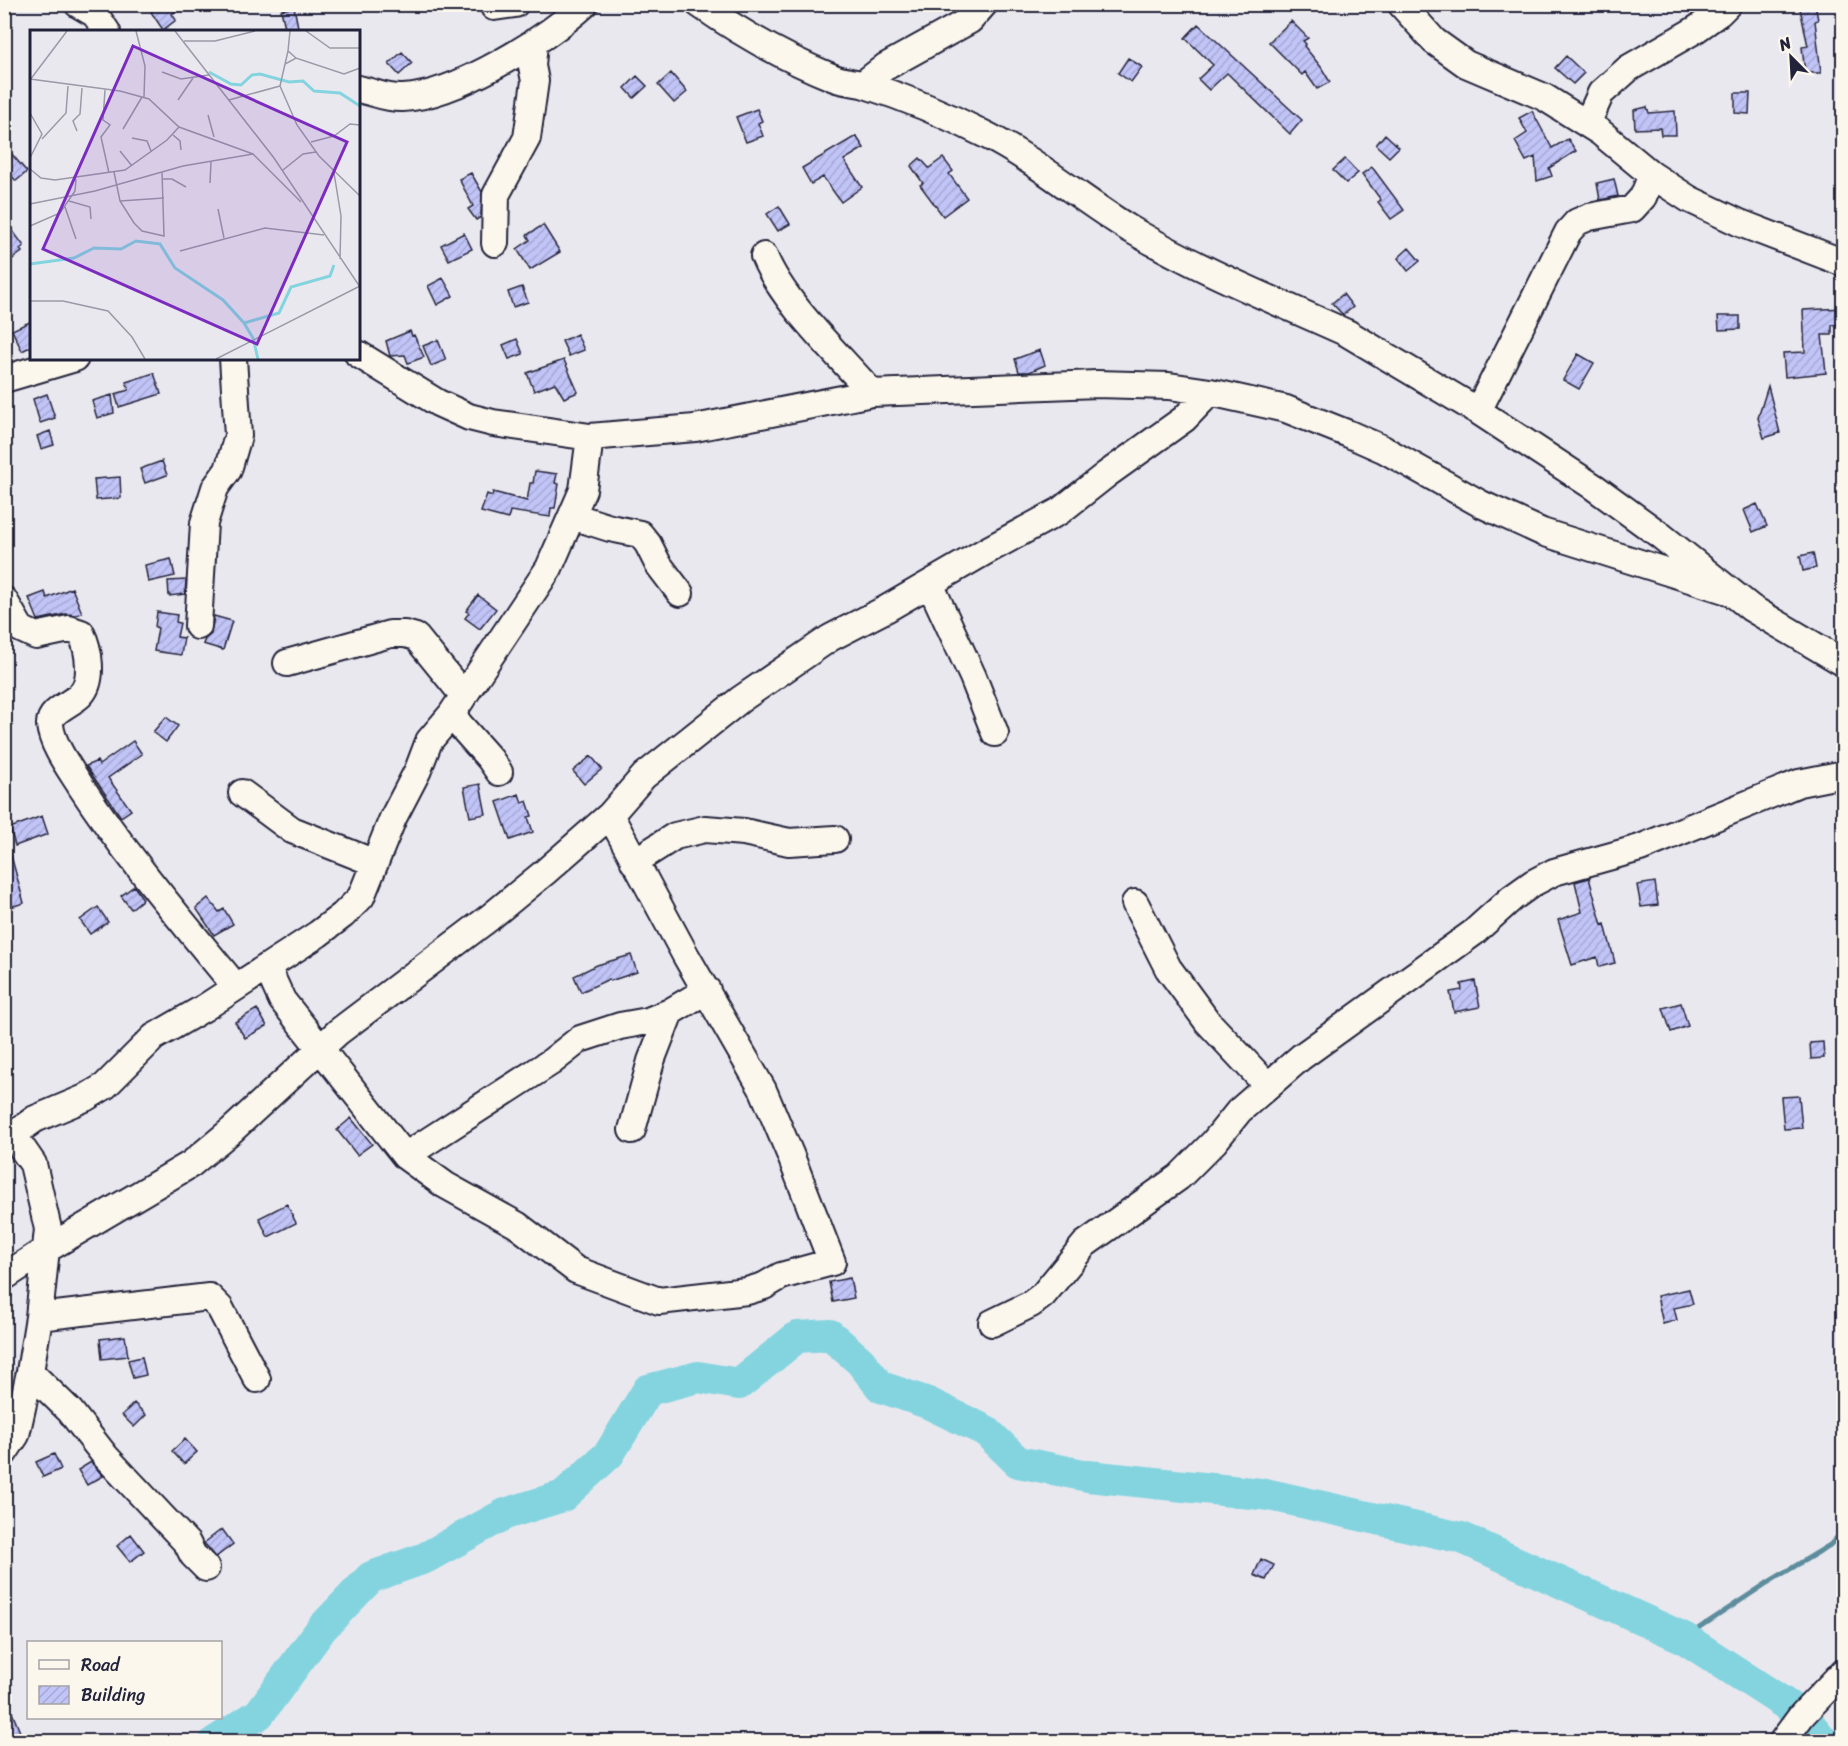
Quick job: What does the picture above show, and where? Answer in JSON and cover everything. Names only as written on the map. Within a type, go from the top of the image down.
[{"type":"street","points":[[78,4],[95,14],[106,30]]},
{"type":"street","points":[[360,90],[387,98],[406,98],[450,87],[487,71],[534,42],[572,16],[585,4]]},
{"type":"street","points":[[699,4],[738,31],[790,60],[837,80],[862,84],[945,115],[989,136],[1167,250],[1347,333],[1478,411],[1660,535],[1751,608],[1844,663]]},
{"type":"street","points":[[862,84],[885,68],[970,20],[984,4]]},
{"type":"street","points":[[1401,4],[1434,41],[1466,64],[1544,97],[1600,132],[1652,175],[1689,199],[1740,223],[1844,263]]},
{"type":"street","points":[[1587,124],[1600,93],[1629,68],[1695,30],[1719,14],[1728,4]]},
{"type":"street","points":[[495,243],[496,195],[527,138],[536,81],[532,66],[534,42]]},
{"type":"street","points":[[1478,411],[1568,232],[1577,222],[1588,218],[1632,210],[1643,197],[1652,175]]},
{"type":"street","points":[[764,256],[771,272],[793,304],[872,393]]},
{"type":"street","points":[[360,355],[438,403],[469,417],[493,423],[590,437],[695,428],[872,393],[1097,384],[1169,386],[1210,392],[1286,409],[1349,434],[1383,449],[1481,504],[1542,532],[1728,591]]},
{"type":"street","points":[[4,379],[68,360]]},
{"type":"street","points":[[198,626],[204,523],[215,488],[228,470],[238,436],[233,360]]},
{"type":"street","points":[[4,1277],[191,1164],[338,1032],[489,918],[579,844],[610,815],[644,776],[741,699],[830,638],[1060,511],[1184,419],[1210,392]]},
{"type":"street","points":[[4,1453],[16,1435],[30,1372],[39,1317],[48,1229],[33,1164],[9,1138],[35,1119],[85,1098],[105,1086],[154,1037],[318,934],[343,915],[361,897],[429,741],[457,706],[549,568],[583,490],[590,437]]},
{"type":"street","points":[[572,516],[610,528],[640,534],[658,564],[680,593]]},
{"type":"street","points":[[930,584],[973,677],[995,733]]},
{"type":"street","points":[[4,600],[21,629],[28,633],[36,636],[69,630],[81,633],[86,643],[88,678],[83,693],[59,710],[51,719],[50,725],[62,757],[147,880],[236,987]]},
{"type":"street","points":[[288,663],[390,634],[416,637],[499,772]]},
{"type":"street","points":[[992,1323],[1037,1299],[1085,1244],[1179,1177],[1214,1142],[1239,1111],[1321,1041],[1473,933],[1512,898],[1533,883],[1554,872],[1640,848],[1798,783],[1844,774]]},
{"type":"street","points":[[242,794],[292,830],[375,863]]},
{"type":"street","points":[[267,967],[282,1000],[405,1156],[445,1185],[517,1225],[576,1270],[659,1301],[747,1291],[764,1286],[781,1276],[832,1262],[763,1090],[634,862],[610,815]]},
{"type":"street","points":[[634,862],[675,836],[705,829],[744,832],[789,842],[835,839]]},
{"type":"street","points":[[1135,903],[1168,968],[1207,1021],[1267,1086]]},
{"type":"street","points":[[405,1156],[551,1062],[580,1039],[621,1026],[648,1021],[670,1012],[706,990]]},
{"type":"street","points":[[632,1130],[651,1061],[670,1012]]},
{"type":"street","points":[[39,1317],[178,1303],[209,1297],[220,1308],[257,1379]]},
{"type":"street","points":[[30,1372],[70,1411],[106,1457],[174,1527],[193,1555],[206,1568]]},
{"type":"street","points":[[1782,1742],[1802,1715],[1844,1671]]},
{"type":"building","points":[[162,4],[186,4],[172,14],[176,20],[163,30],[151,12]]},
{"type":"building","points":[[1799,4],[1815,4],[1821,73],[1805,73],[1802,47],[1808,46]]},
{"type":"building","points":[[294,7],[299,30],[286,30],[281,10]]},
{"type":"building","points":[[1291,21],[1308,38],[1303,41],[1306,44],[1304,46],[1330,82],[1317,89],[1305,72],[1302,75],[1269,42]]},
{"type":"building","points":[[1198,24],[1302,120],[1290,134],[1227,73],[1209,90],[1198,79],[1213,65],[1185,38]]},
{"type":"building","points":[[402,52],[412,63],[399,75],[389,64]]},
{"type":"building","points":[[1566,56],[1584,73],[1573,84],[1555,68]]},
{"type":"building","points":[[1128,58],[1142,67],[1131,82],[1118,73]]},
{"type":"building","points":[[671,73],[687,92],[674,103],[658,85]]},
{"type":"building","points":[[637,76],[647,86],[634,98],[625,88]]},
{"type":"building","points":[[1735,93],[1750,93],[1749,114],[1735,113]]},
{"type":"building","points":[[1647,107],[1649,113],[1675,111],[1676,135],[1661,135],[1660,128],[1635,129],[1634,110]]},
{"type":"building","points":[[757,109],[762,121],[758,123],[763,136],[746,142],[736,117]]},
{"type":"building","points":[[1532,111],[1552,148],[1568,139],[1576,151],[1549,168],[1552,176],[1537,181],[1535,157],[1526,161],[1515,141],[1527,133],[1519,118]]},
{"type":"building","points":[[1385,134],[1399,147],[1389,157],[1376,145]]},
{"type":"building","points":[[856,136],[864,148],[844,160],[862,187],[841,202],[823,177],[811,184],[802,168]]},
{"type":"building","points":[[4,145],[27,172],[16,181],[4,167]]},
{"type":"building","points":[[920,158],[929,168],[943,158],[953,171],[949,174],[967,198],[943,216],[920,185],[923,183],[911,166]]},
{"type":"building","points":[[1345,159],[1358,173],[1346,183],[1333,170]]},
{"type":"building","points":[[1372,167],[1404,210],[1391,219],[1378,202],[1381,200],[1362,174]]},
{"type":"building","points":[[471,173],[482,192],[481,217],[476,220],[468,209],[473,206],[459,179]]},
{"type":"building","points":[[1614,179],[1618,196],[1600,200],[1597,183]]},
{"type":"building","points":[[779,206],[790,224],[778,231],[767,214]]},
{"type":"building","points":[[4,219],[24,246],[20,249],[22,252],[4,265]]},
{"type":"building","points":[[543,225],[560,252],[530,270],[517,249],[530,240],[527,235]]},
{"type":"building","points":[[464,233],[472,249],[449,260],[441,245]]},
{"type":"building","points":[[1409,248],[1420,261],[1408,271],[1398,258]]},
{"type":"building","points":[[443,278],[453,296],[437,305],[428,286]]},
{"type":"building","points":[[522,287],[528,302],[513,307],[508,292]]},
{"type":"building","points":[[1343,294],[1353,307],[1343,315],[1332,303]]},
{"type":"building","points":[[1844,308],[1844,324],[1832,325],[1832,335],[1822,335],[1826,373],[1785,377],[1783,353],[1805,352],[1803,310]]},
{"type":"building","points":[[1718,316],[1740,316],[1740,329],[1719,330]]},
{"type":"building","points":[[30,322],[30,347],[22,351],[12,330]]},
{"type":"building","points":[[410,331],[424,357],[408,363],[405,355],[390,356],[386,341]]},
{"type":"building","points":[[577,334],[584,350],[569,356],[562,341]]},
{"type":"building","points":[[517,339],[523,354],[509,359],[503,345]]},
{"type":"building","points":[[438,340],[446,360],[431,366],[423,346]]},
{"type":"building","points":[[1040,350],[1045,365],[1029,372],[1019,372],[1015,359]]},
{"type":"building","points":[[1578,354],[1594,363],[1579,389],[1563,380]]},
{"type":"building","points":[[564,360],[578,392],[564,398],[555,383],[534,391],[527,373]]},
{"type":"building","points":[[154,373],[161,394],[119,407],[115,394],[129,390],[126,382]]},
{"type":"building","points":[[1768,386],[1780,433],[1764,438],[1758,418]]},
{"type":"building","points":[[47,394],[55,418],[40,423],[33,399]]},
{"type":"building","points":[[112,395],[114,413],[97,418],[92,401]]},
{"type":"building","points":[[50,431],[54,445],[41,449],[37,436]]},
{"type":"building","points":[[162,461],[167,475],[145,483],[140,469]]},
{"type":"building","points":[[535,471],[557,474],[555,483],[559,484],[555,508],[551,508],[550,517],[510,511],[508,519],[481,512],[487,494],[492,496],[493,492],[527,501]]},
{"type":"building","points":[[120,477],[121,498],[96,500],[94,479]]},
{"type":"building","points":[[1757,504],[1767,526],[1753,532],[1744,510]]},
{"type":"building","points":[[1813,553],[1816,568],[1803,571],[1800,556]]},
{"type":"building","points":[[171,559],[175,576],[148,582],[145,565]]},
{"type":"building","points":[[186,580],[185,594],[169,596],[168,581]]},
{"type":"building","points":[[72,588],[82,613],[38,620],[29,598],[45,592],[47,598]]},
{"type":"building","points":[[478,595],[496,609],[480,629],[465,618],[469,613],[466,611]]},
{"type":"building","points":[[157,612],[177,615],[176,622],[180,623],[177,637],[184,638],[181,655],[154,651],[158,628],[155,627]]},
{"type":"building","points":[[214,616],[232,621],[223,650],[203,644],[211,634]]},
{"type":"building","points":[[166,717],[178,726],[166,742],[153,732]]},
{"type":"building","points":[[133,741],[142,754],[108,778],[131,810],[121,817],[86,766],[97,761],[99,765]]},
{"type":"building","points":[[591,756],[602,769],[584,784],[573,771]]},
{"type":"building","points":[[480,784],[486,814],[470,817],[464,787]]},
{"type":"building","points":[[519,794],[522,803],[527,801],[532,816],[528,817],[533,832],[510,840],[497,802]]},
{"type":"building","points":[[42,816],[48,834],[15,846],[10,828]]},
{"type":"building","points":[[4,848],[9,848],[24,903],[7,908],[4,898]]},
{"type":"building","points":[[1589,878],[1602,925],[1605,924],[1615,963],[1599,967],[1597,957],[1572,965],[1558,920],[1582,912],[1575,882]]},
{"type":"building","points":[[1655,882],[1658,905],[1641,907],[1637,885]]},
{"type":"building","points":[[134,886],[143,899],[131,909],[121,896]]},
{"type":"building","points":[[208,898],[219,912],[224,909],[233,924],[214,935],[196,908]]},
{"type":"building","points":[[98,907],[108,922],[90,934],[80,920]]},
{"type":"building","points":[[631,955],[637,972],[610,981],[609,979],[581,992],[574,976],[597,965]]},
{"type":"building","points":[[1475,981],[1480,1007],[1454,1012],[1450,992],[1462,990],[1461,984]]},
{"type":"building","points":[[1681,1003],[1688,1026],[1671,1032],[1663,1008]]},
{"type":"building","points":[[257,1009],[267,1026],[245,1038],[235,1022]]},
{"type":"building","points":[[1823,1042],[1824,1058],[1811,1059],[1810,1043]]},
{"type":"building","points":[[1799,1096],[1802,1128],[1784,1129],[1781,1097]]},
{"type":"building","points":[[351,1118],[372,1144],[357,1155],[337,1130]]},
{"type":"building","points":[[287,1204],[296,1223],[268,1237],[259,1218]]},
{"type":"building","points":[[850,1278],[854,1298],[833,1302],[829,1282]]},
{"type":"building","points":[[1689,1289],[1693,1304],[1674,1308],[1677,1320],[1663,1324],[1657,1296]]},
{"type":"building","points":[[125,1336],[128,1356],[102,1359],[100,1339]]},
{"type":"building","points":[[142,1357],[146,1375],[133,1378],[128,1360]]},
{"type":"building","points":[[134,1403],[146,1415],[134,1427],[122,1415]]},
{"type":"building","points":[[185,1439],[197,1452],[184,1464],[172,1451]]},
{"type":"building","points":[[54,1454],[61,1469],[43,1477],[36,1462]]},
{"type":"building","points":[[91,1462],[103,1476],[87,1485],[78,1470]]},
{"type":"building","points":[[222,1529],[233,1544],[216,1557],[204,1543]]},
{"type":"building","points":[[131,1534],[144,1551],[130,1562],[117,1546]]},
{"type":"building","points":[[1261,1559],[1274,1565],[1266,1580],[1254,1575]]},
{"type":"building","points":[[5,1695],[24,1742],[4,1742]]},
{"type":"waterway","points":[[215,1742],[259,1714],[322,1628],[371,1577],[425,1558],[505,1514],[563,1496],[609,1454],[648,1390],[698,1377],[739,1384],[797,1337],[830,1335],[860,1361],[881,1387],[928,1403],[986,1431],[1018,1462],[1088,1476],[1270,1495],[1462,1538],[1684,1638],[1802,1715],[1824,1742]]},
{"type":"waterway","points":[[1684,1638],[1830,1545],[1844,1530]]}]
